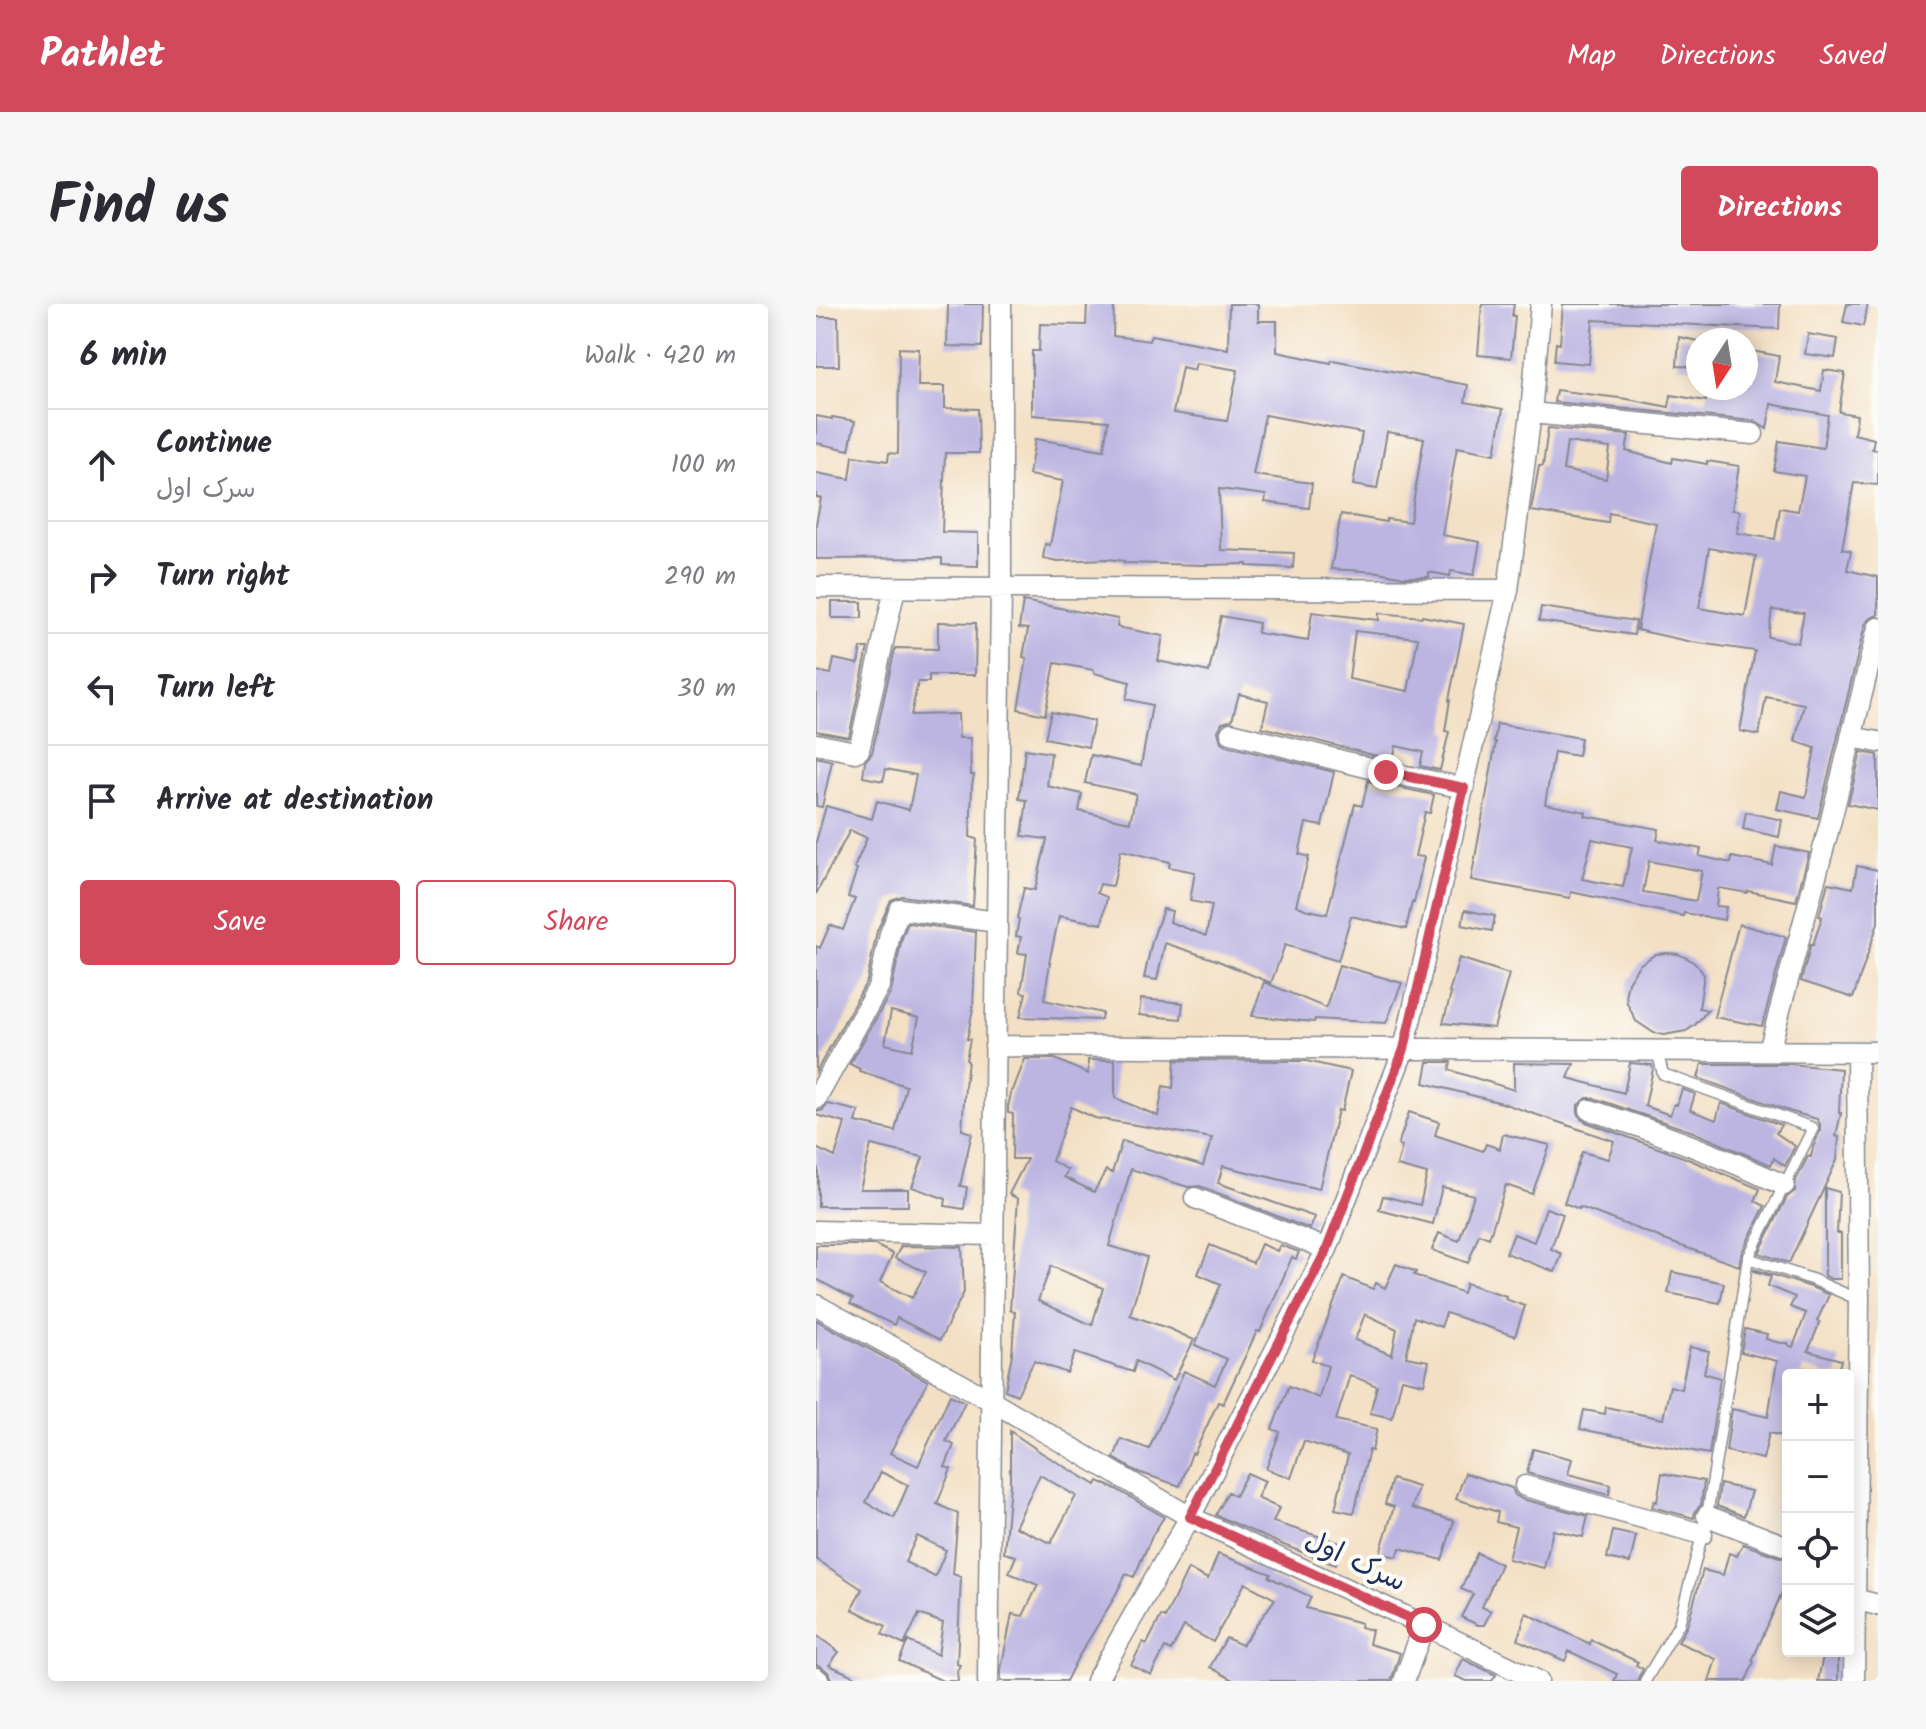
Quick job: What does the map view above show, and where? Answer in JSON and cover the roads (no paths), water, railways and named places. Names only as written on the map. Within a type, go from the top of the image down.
[{"type":"street","points":[[988,1681],[1001,588],[1001,304]]},
{"type":"street","points":[[1096,1681],[1190,1517],[1327,1249],[1404,1049],[1508,590],[1531,413],[1541,304]]},
{"type":"street","points":[[1531,413],[1753,434]]},
{"type":"street","points":[[816,587],[1508,590]]},
{"type":"street","points":[[816,744],[855,752],[859,750],[895,588]]},
{"type":"street","points":[[1769,1051],[1878,628]]},
{"type":"street","points":[[1231,733],[1464,788]]},
{"type":"street","points":[[1851,737],[1878,742]]},
{"type":"street","points":[[816,1099],[879,986],[890,934],[900,909],[997,922]]},
{"type":"street","points":[[995,1046],[1878,1052]]},
{"type":"street","points":[[1854,1526],[1869,1304],[1857,1052]]},
{"type":"street","points":[[1590,1110],[1732,1161],[1784,1185]]},
{"type":"street","points":[[1195,1198],[1327,1249]]},
{"type":"street","points":[[816,1231],[993,1235]]},
{"type":"street","name":"سرک اول","points":[[816,1305],[992,1401],[1190,1517],[1538,1681]]},
{"type":"street","points":[[1525,1486],[1782,1545]]},
{"type":"street","points":[[1854,1599],[1878,1605]]},
{"type":"street","points":[[1404,1681],[1424,1625]]},
{"type":"street","points":[[1854,1657],[1854,1681]]},
{"type":"lane","points":[[1645,1681],[1679,1624],[1704,1525],[1748,1258],[1813,1128],[1663,1074],[1657,1051]]},
{"type":"lane","points":[[1748,1258],[1814,1280],[1869,1304]]}]
